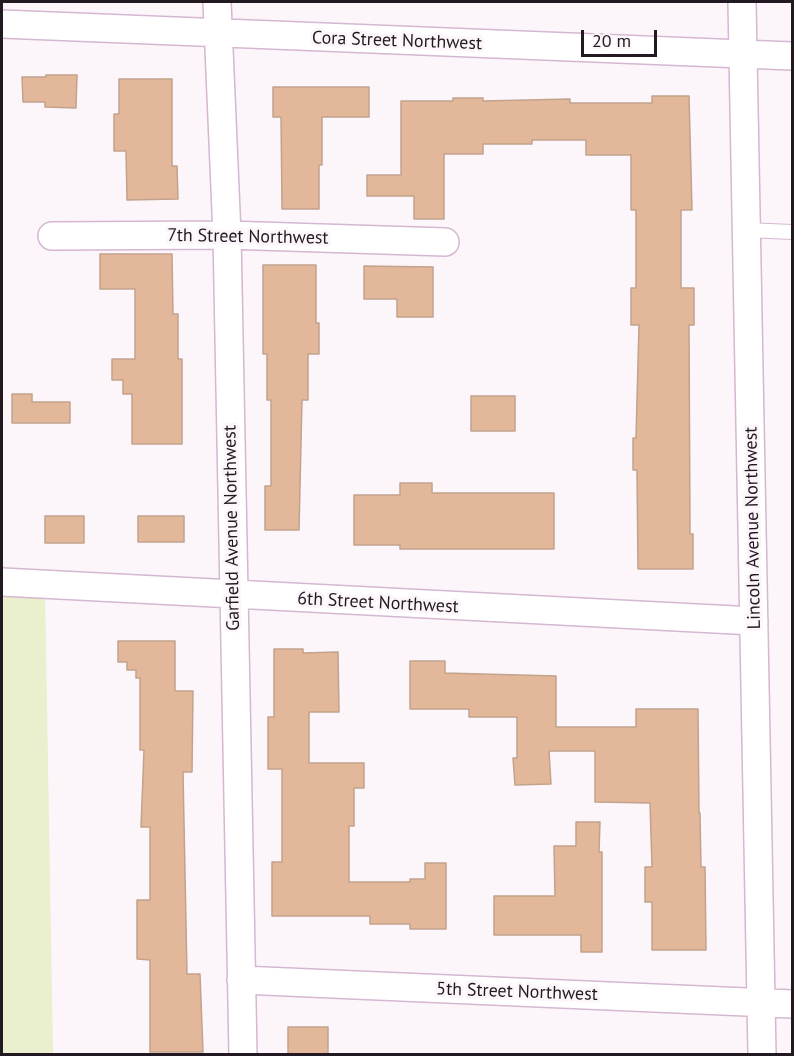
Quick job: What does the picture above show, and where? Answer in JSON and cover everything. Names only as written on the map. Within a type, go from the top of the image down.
[{"type":"street","name":"Garfield Avenue Northwest","points":[[217,2],[227,235],[243,1054]]},
{"type":"street","name":"Lincoln Avenue Northwest","points":[[742,2],[762,1054]]},
{"type":"street","name":"Cora Street Northwest","points":[[2,24],[792,56]]},
{"type":"street","name":"7th Street Northwest","points":[[52,236],[227,235],[445,242]]},
{"type":"street","name":"6th Street Northwest","points":[[2,582],[233,596],[754,621]]},
{"type":"street","name":"5th Street Northwest","points":[[242,980],[792,1004]]},
{"type":"lane","points":[[747,230],[792,232]]},
{"type":"green space","points":[[2,587],[45,589],[53,1054],[2,1054]]},
{"type":"building","points":[[46,75],[77,75],[76,108],[45,107],[45,102],[23,102],[22,77],[46,77]]},
{"type":"building","points":[[119,79],[172,79],[172,166],[177,166],[178,199],[127,200],[126,151],[114,151],[114,114],[119,114]]},
{"type":"building","points":[[273,87],[369,87],[369,117],[322,117],[319,209],[282,209],[281,117],[273,117]]},
{"type":"building","points":[[652,96],[689,96],[692,210],[681,210],[681,288],[694,288],[694,325],[689,325],[690,534],[693,534],[693,569],[638,569],[637,470],[633,470],[633,438],[636,438],[639,325],[631,325],[631,288],[636,288],[636,210],[631,210],[631,155],[586,155],[586,140],[532,140],[532,144],[483,144],[483,154],[444,154],[444,219],[414,219],[414,196],[367,196],[367,175],[401,175],[401,101],[453,101],[453,98],[483,98],[483,101],[570,99],[570,103],[652,103]]},
{"type":"building","points":[[100,254],[172,254],[173,314],[178,314],[178,359],[182,359],[182,444],[132,444],[132,394],[123,394],[123,380],[112,380],[112,359],[135,359],[135,289],[100,289]]},
{"type":"building","points":[[263,265],[316,265],[316,323],[319,323],[319,354],[308,354],[308,400],[302,400],[299,530],[265,530],[265,486],[271,486],[271,400],[267,400],[267,354],[263,354]]},
{"type":"building","points":[[364,266],[433,267],[433,317],[397,317],[397,299],[364,299]]},
{"type":"building","points":[[12,394],[32,394],[32,402],[70,402],[70,423],[12,423]]},
{"type":"building","points":[[471,396],[515,396],[515,431],[471,431]]},
{"type":"building","points":[[400,483],[432,483],[432,493],[554,493],[554,549],[400,549],[400,545],[354,545],[354,495],[400,495]]},
{"type":"building","points":[[45,516],[84,516],[84,543],[45,543]]},
{"type":"building","points":[[138,516],[184,516],[184,542],[138,542]]},
{"type":"building","points":[[118,641],[175,641],[175,691],[193,691],[192,772],[183,772],[187,974],[200,974],[203,1052],[150,1052],[150,960],[137,959],[137,900],[150,900],[150,827],[141,827],[144,750],[140,750],[140,678],[136,678],[136,670],[127,670],[127,662],[118,662]]},
{"type":"building","points":[[274,649],[303,649],[303,653],[338,652],[339,712],[309,712],[309,763],[364,763],[364,788],[354,788],[354,826],[349,826],[349,882],[410,882],[410,879],[425,879],[425,863],[446,863],[446,929],[410,929],[410,924],[370,924],[370,916],[272,916],[272,862],[282,862],[282,769],[268,769],[268,717],[274,717]]},
{"type":"building","points":[[410,661],[445,661],[445,673],[556,676],[556,727],[636,727],[636,709],[698,709],[699,813],[701,867],[705,867],[706,950],[652,950],[652,902],[645,902],[645,867],[652,867],[650,803],[595,802],[595,751],[549,751],[551,784],[515,785],[513,758],[517,758],[517,717],[469,717],[469,709],[410,709]]},
{"type":"building","points":[[576,822],[600,822],[602,952],[581,952],[581,935],[494,935],[494,896],[555,896],[554,846],[576,846]]},
{"type":"building","points":[[288,1027],[328,1027],[328,1054],[288,1054]]}]
